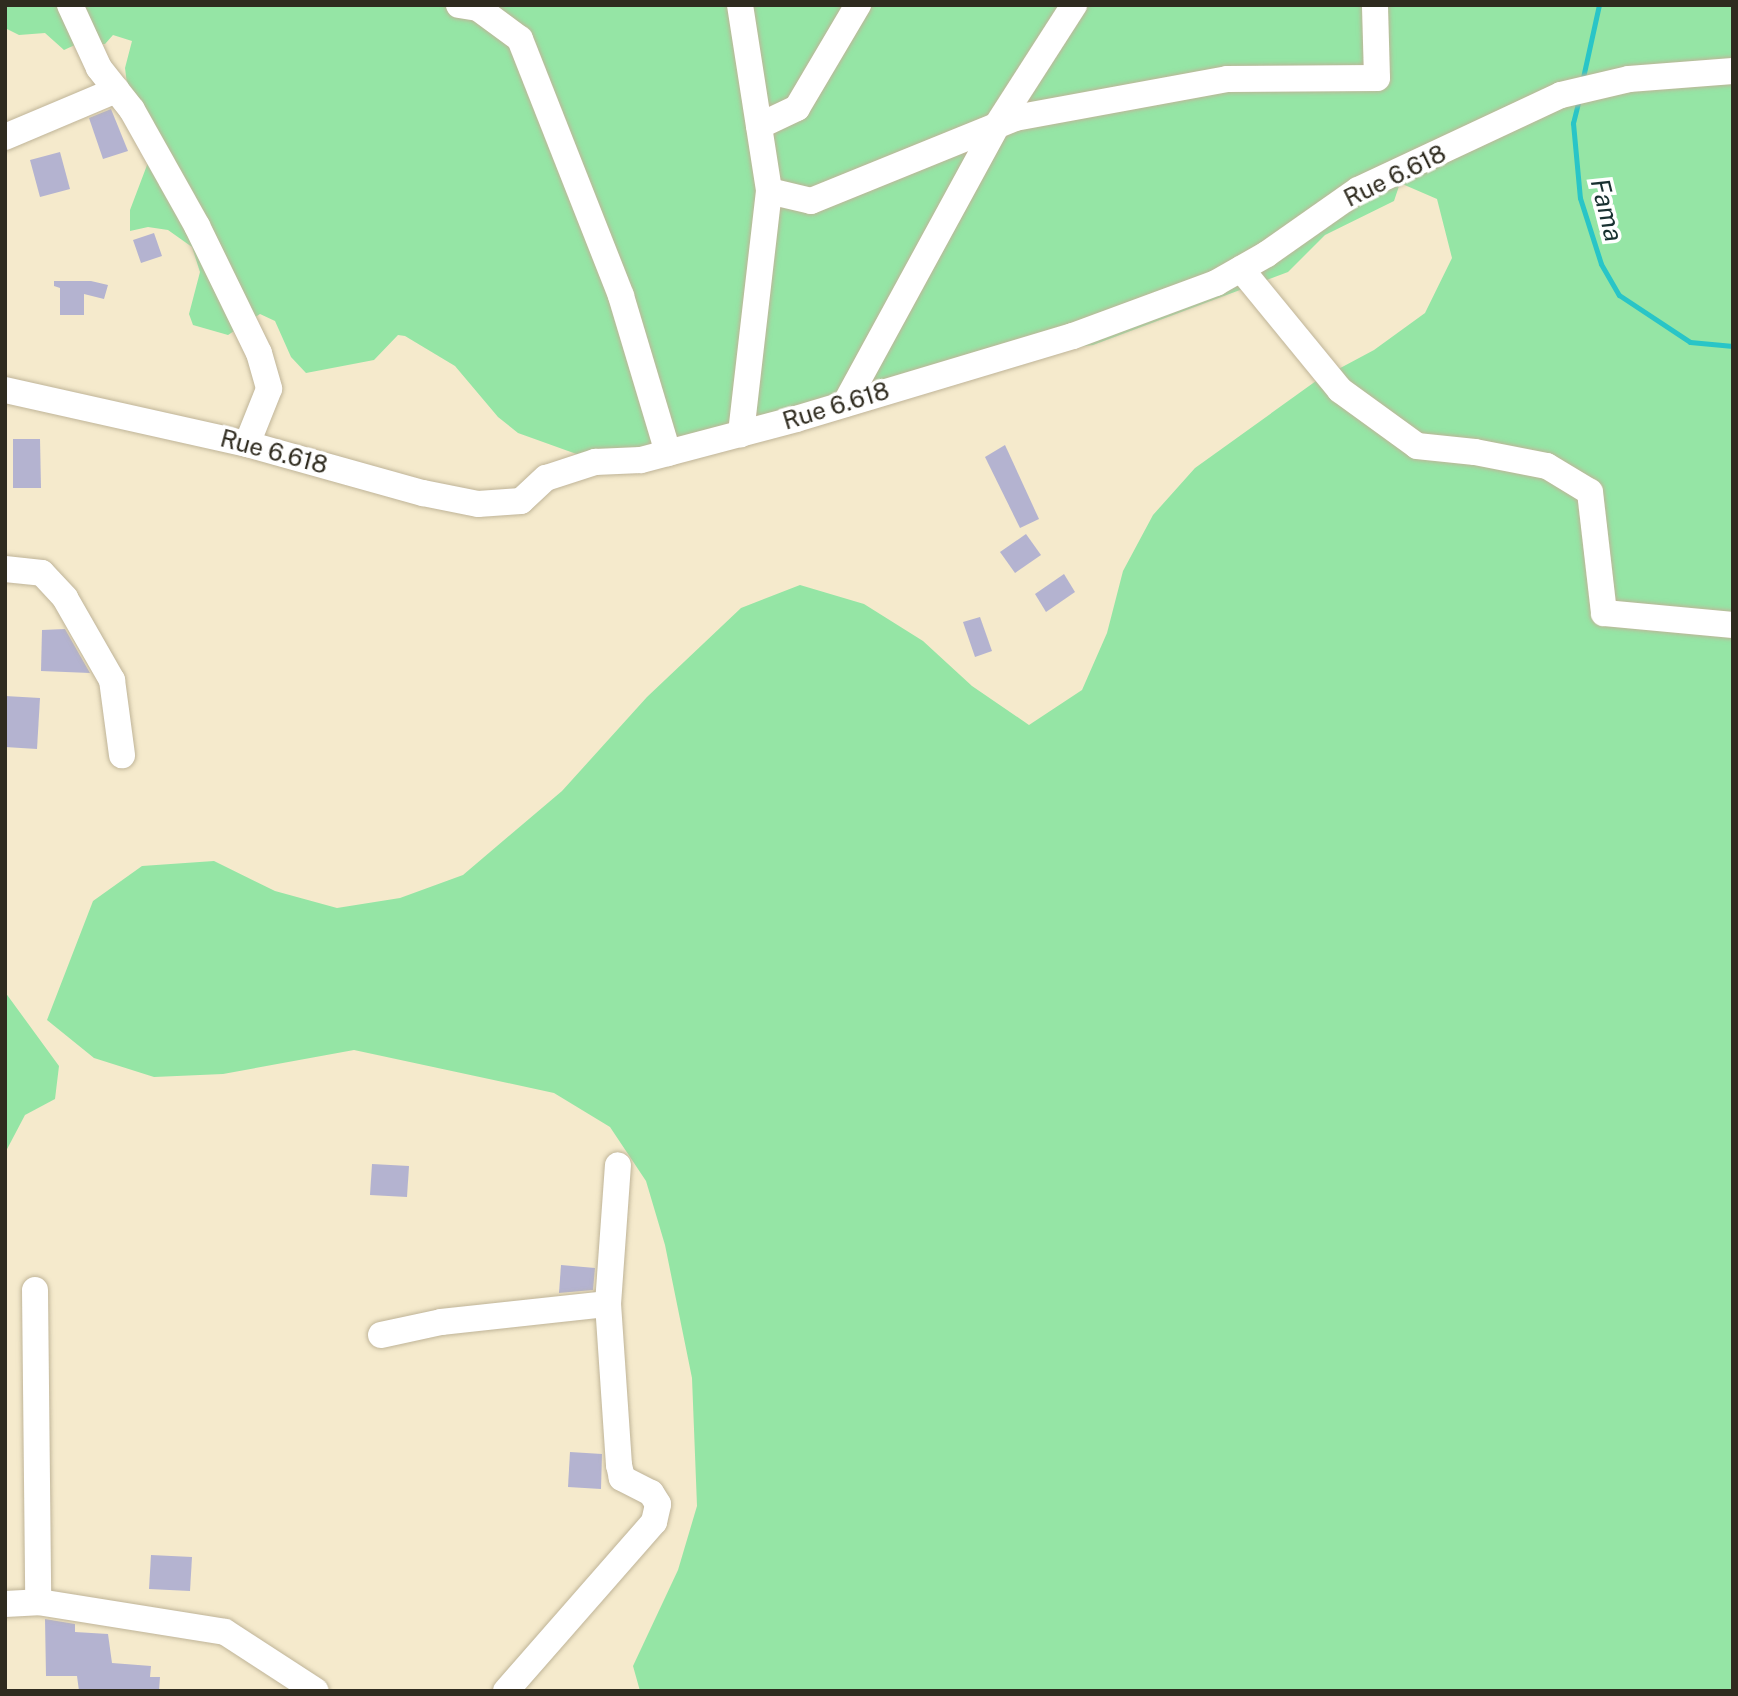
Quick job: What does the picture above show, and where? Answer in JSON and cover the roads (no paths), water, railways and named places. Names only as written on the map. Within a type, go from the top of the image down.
[{"type":"street","points":[[70,5],[99,68],[116,90],[197,226],[259,352],[269,389],[247,444]]},
{"type":"street","points":[[459,5],[478,8],[520,38],[621,296],[668,453]]},
{"type":"street","points":[[740,5],[769,191],[741,434]]},
{"type":"street","points":[[759,126],[797,108],[858,5]]},
{"type":"street","points":[[845,404],[997,125],[1074,5]]},
{"type":"street","points":[[769,191],[811,201],[1016,118],[1227,79],[1377,78],[1375,5]]},
{"type":"street","name":"Rue 6.618","points":[[5,390],[247,444],[478,505],[521,500],[546,478],[595,462],[641,460],[741,434],[1073,336],[1216,283],[1358,190],[1460,145],[1529,107],[1629,79],[1733,71]]},
{"type":"street","points":[[5,137],[116,90]]},
{"type":"street","points":[[1241,269],[1340,390],[1417,446],[1475,452],[1547,466],[1590,492],[1604,612],[1733,625]]},
{"type":"street","points":[[5,569],[42,573],[65,598],[112,680],[122,755]]},
{"type":"street","points":[[506,1691],[654,1522],[658,1504],[651,1493],[622,1478],[619,1465],[608,1304],[618,1165]]},
{"type":"street","points":[[35,1290],[38,1602]]},
{"type":"street","points":[[381,1335],[441,1322],[608,1304]]},
{"type":"street","points":[[5,1604],[38,1602],[225,1632],[316,1691]]},
{"type":"waterway","name":"Fama","points":[[1582,82],[1599,5]]},
{"type":"waterway","name":"Fama","points":[[1579,99],[1573,123],[1580,198],[1601,264],[1619,295],[1690,342],[1733,346]]}]
